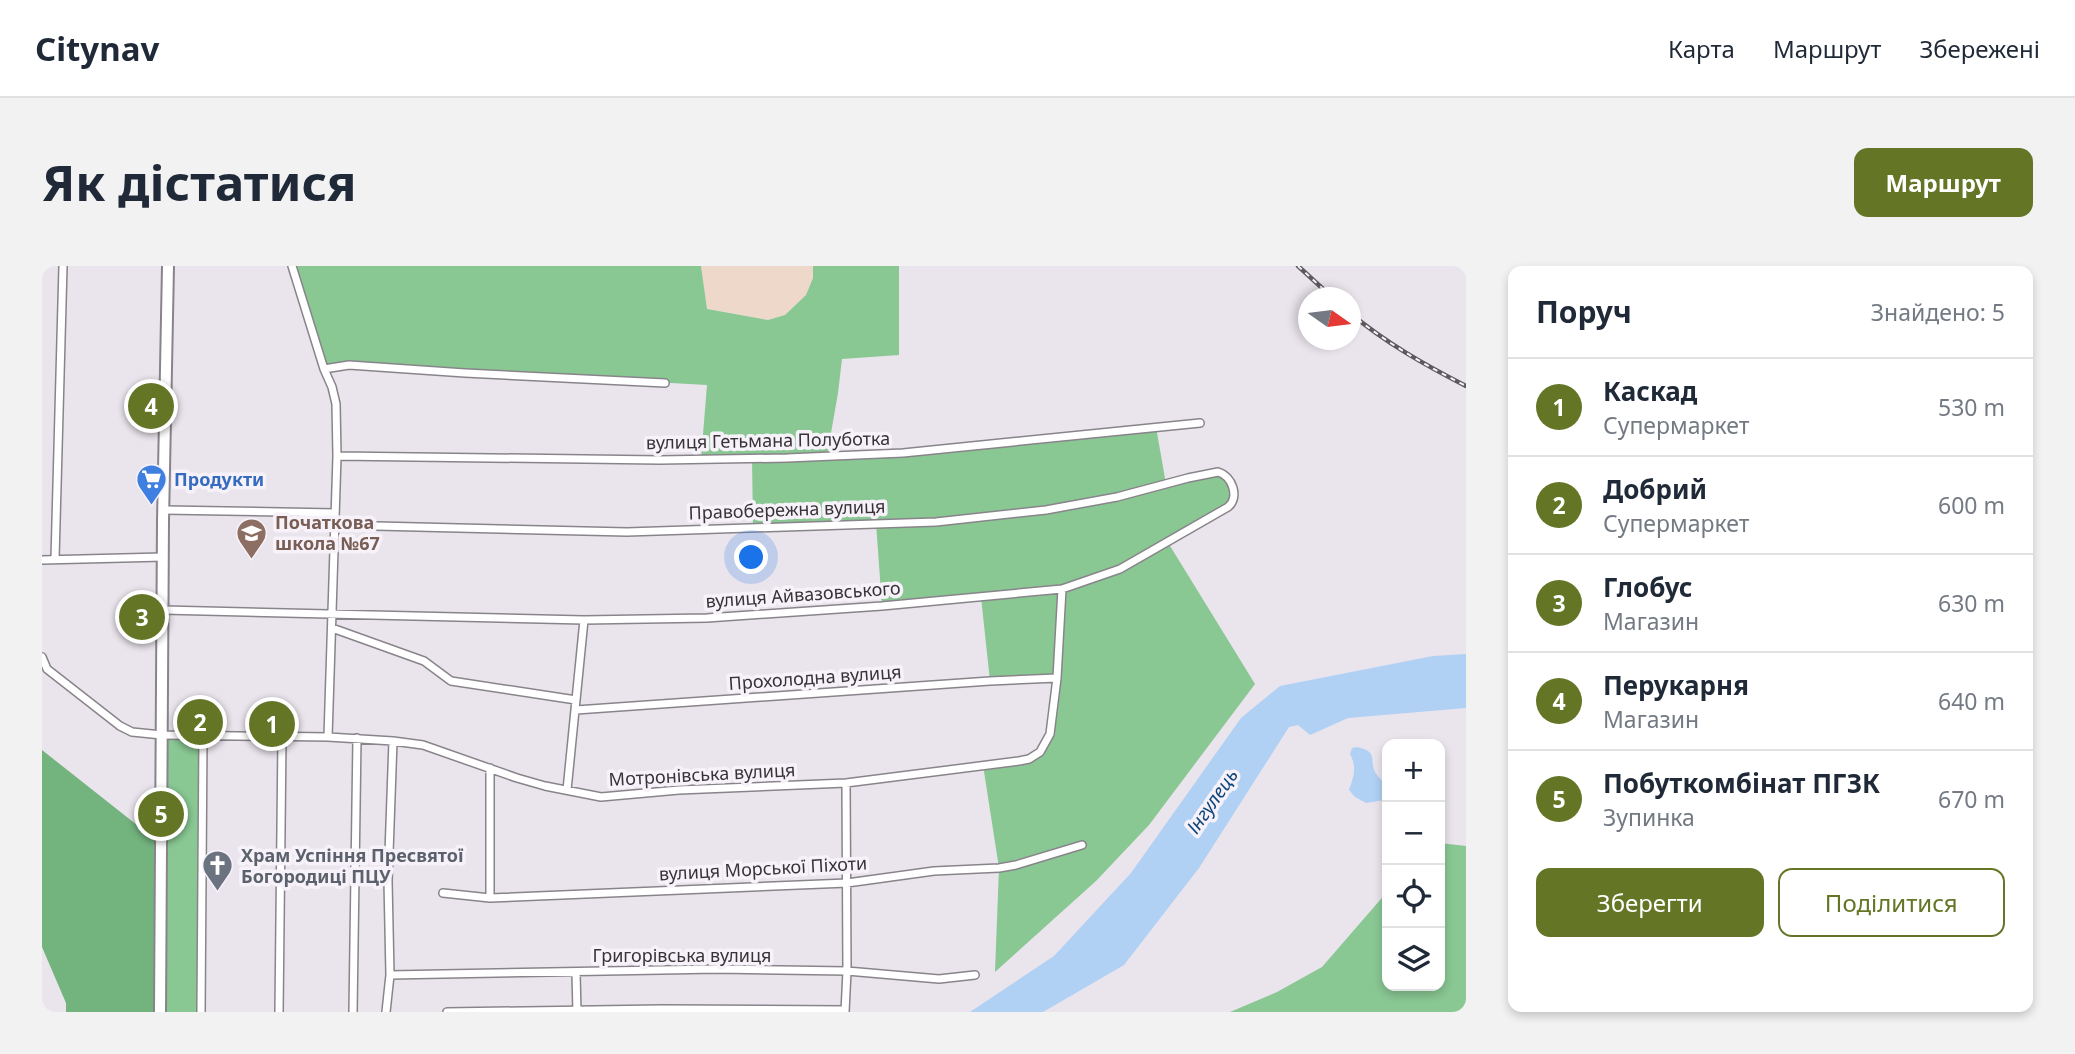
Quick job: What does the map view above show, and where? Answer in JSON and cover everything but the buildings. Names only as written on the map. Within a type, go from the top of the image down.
[{"type":"street","points":[[55,559],[63,266]]},
{"type":"street","points":[[160,1012],[168,266]]},
{"type":"street","points":[[292,266],[336,404],[337,456],[328,737]]},
{"type":"street","points":[[324,369],[349,365],[665,383]]},
{"type":"street","name":"вулиця Гетьмана Полуботка","points":[[337,456],[660,460],[840,456],[902,453],[1199,423]]},
{"type":"street","name":"Правобережна вулиця","points":[[335,524],[627,532],[936,522],[1046,510],[1117,497],[1218,472],[1226,475],[1230,482]]},
{"type":"street","name":"вулиця Айвазовського","points":[[163,610],[584,620],[721,617],[882,607],[1062,589],[1120,569],[1228,507],[1234,498],[1230,482]]},
{"type":"street","points":[[164,510],[335,513]]},
{"type":"street","points":[[42,560],[163,557]]},
{"type":"street","name":"Мотронівська вулиця","points":[[42,657],[47,668],[120,726],[132,732],[162,735],[357,738],[423,745],[517,778],[584,794],[610,797],[680,790],[846,783],[1029,758],[1040,752],[1050,734],[1057,678],[1062,589]]},
{"type":"street","points":[[567,790],[584,620]]},
{"type":"street","points":[[332,628],[424,661],[451,681],[576,700]]},
{"type":"street","name":"Прохолодна вулиця","points":[[576,710],[1057,678]]},
{"type":"street","points":[[201,1012],[203,736]]},
{"type":"street","points":[[279,1012],[282,737]]},
{"type":"street","points":[[353,1012],[357,738]]},
{"type":"street","points":[[386,1012],[390,975],[388,881],[393,741]]},
{"type":"street","points":[[490,768],[490,898]]},
{"type":"street","points":[[447,1012],[662,1009],[845,1011],[846,783]]},
{"type":"street","name":"вулиця Морської Піхоти","points":[[443,893],[490,898],[846,883],[934,872],[999,868],[1082,845]]},
{"type":"street","name":"Григорівська вулиця","points":[[390,975],[717,970],[847,971],[939,979],[975,975]]},
{"type":"street","points":[[576,973],[577,1011]]},
{"type":"shaded area","points":[[701,266],[813,266],[813,278],[806,295],[785,315],[768,320],[707,309]]},
{"type":"green space","points":[[292,266],[701,266],[707,309],[768,320],[785,315],[806,295],[813,278],[813,266],[899,266],[899,355],[842,359],[827,456],[903,453],[1156,427],[1166,484],[1218,472],[1228,478],[1233,502],[1167,541],[1255,684],[1149,825],[1096,881],[995,972],[999,868],[983,765],[1029,759],[1045,746],[1057,678],[990,681],[981,597],[882,606],[876,523],[753,527],[752,458],[701,459],[707,385],[349,365],[324,369]]},
{"type":"green space","points":[[162,735],[203,736],[200,1012],[160,1012]]},
{"type":"green space","points":[[42,750],[161,844],[160,1012],[66,1012],[66,1003],[42,947]]},
{"type":"green space","points":[[1445,844],[1466,846],[1466,1012],[1230,1012],[1277,992],[1322,967],[1382,898],[1382,991],[1445,991]]},
{"type":"water","name":"Інгулець","points":[[1466,654],[1466,708],[1348,718],[1310,735],[1298,725],[1289,727],[1199,868],[1124,965],[1043,1012],[970,1012],[1054,956],[1131,873],[1241,718],[1280,686],[1433,656]]},
{"type":"water","points":[[1352,748],[1364,749],[1371,754],[1375,772],[1382,780],[1382,800],[1366,803],[1349,790],[1354,772],[1350,754]]},
{"type":"railway","points":[[1298,266],[1321,287]]},
{"type":"railway","points":[[1361,321],[1406,353],[1466,386]]},
{"type":"place","name":"Перукарня","points":[[151,406]]},
{"type":"place","name":"Продукти","points":[[151,507]]},
{"type":"place","name":"Початкова школа №67","points":[[252,560]]},
{"type":"place","name":"Глобус","points":[[142,617]]},
{"type":"place","name":"Добрий","points":[[200,722]]},
{"type":"place","name":"Каскад","points":[[272,724]]},
{"type":"place","name":"Побуткомбінат ПГЗК","points":[[161,814]]},
{"type":"place","name":"Храм Успіння Пресвятої Богородиці ПЦУ","points":[[218,893]]}]
